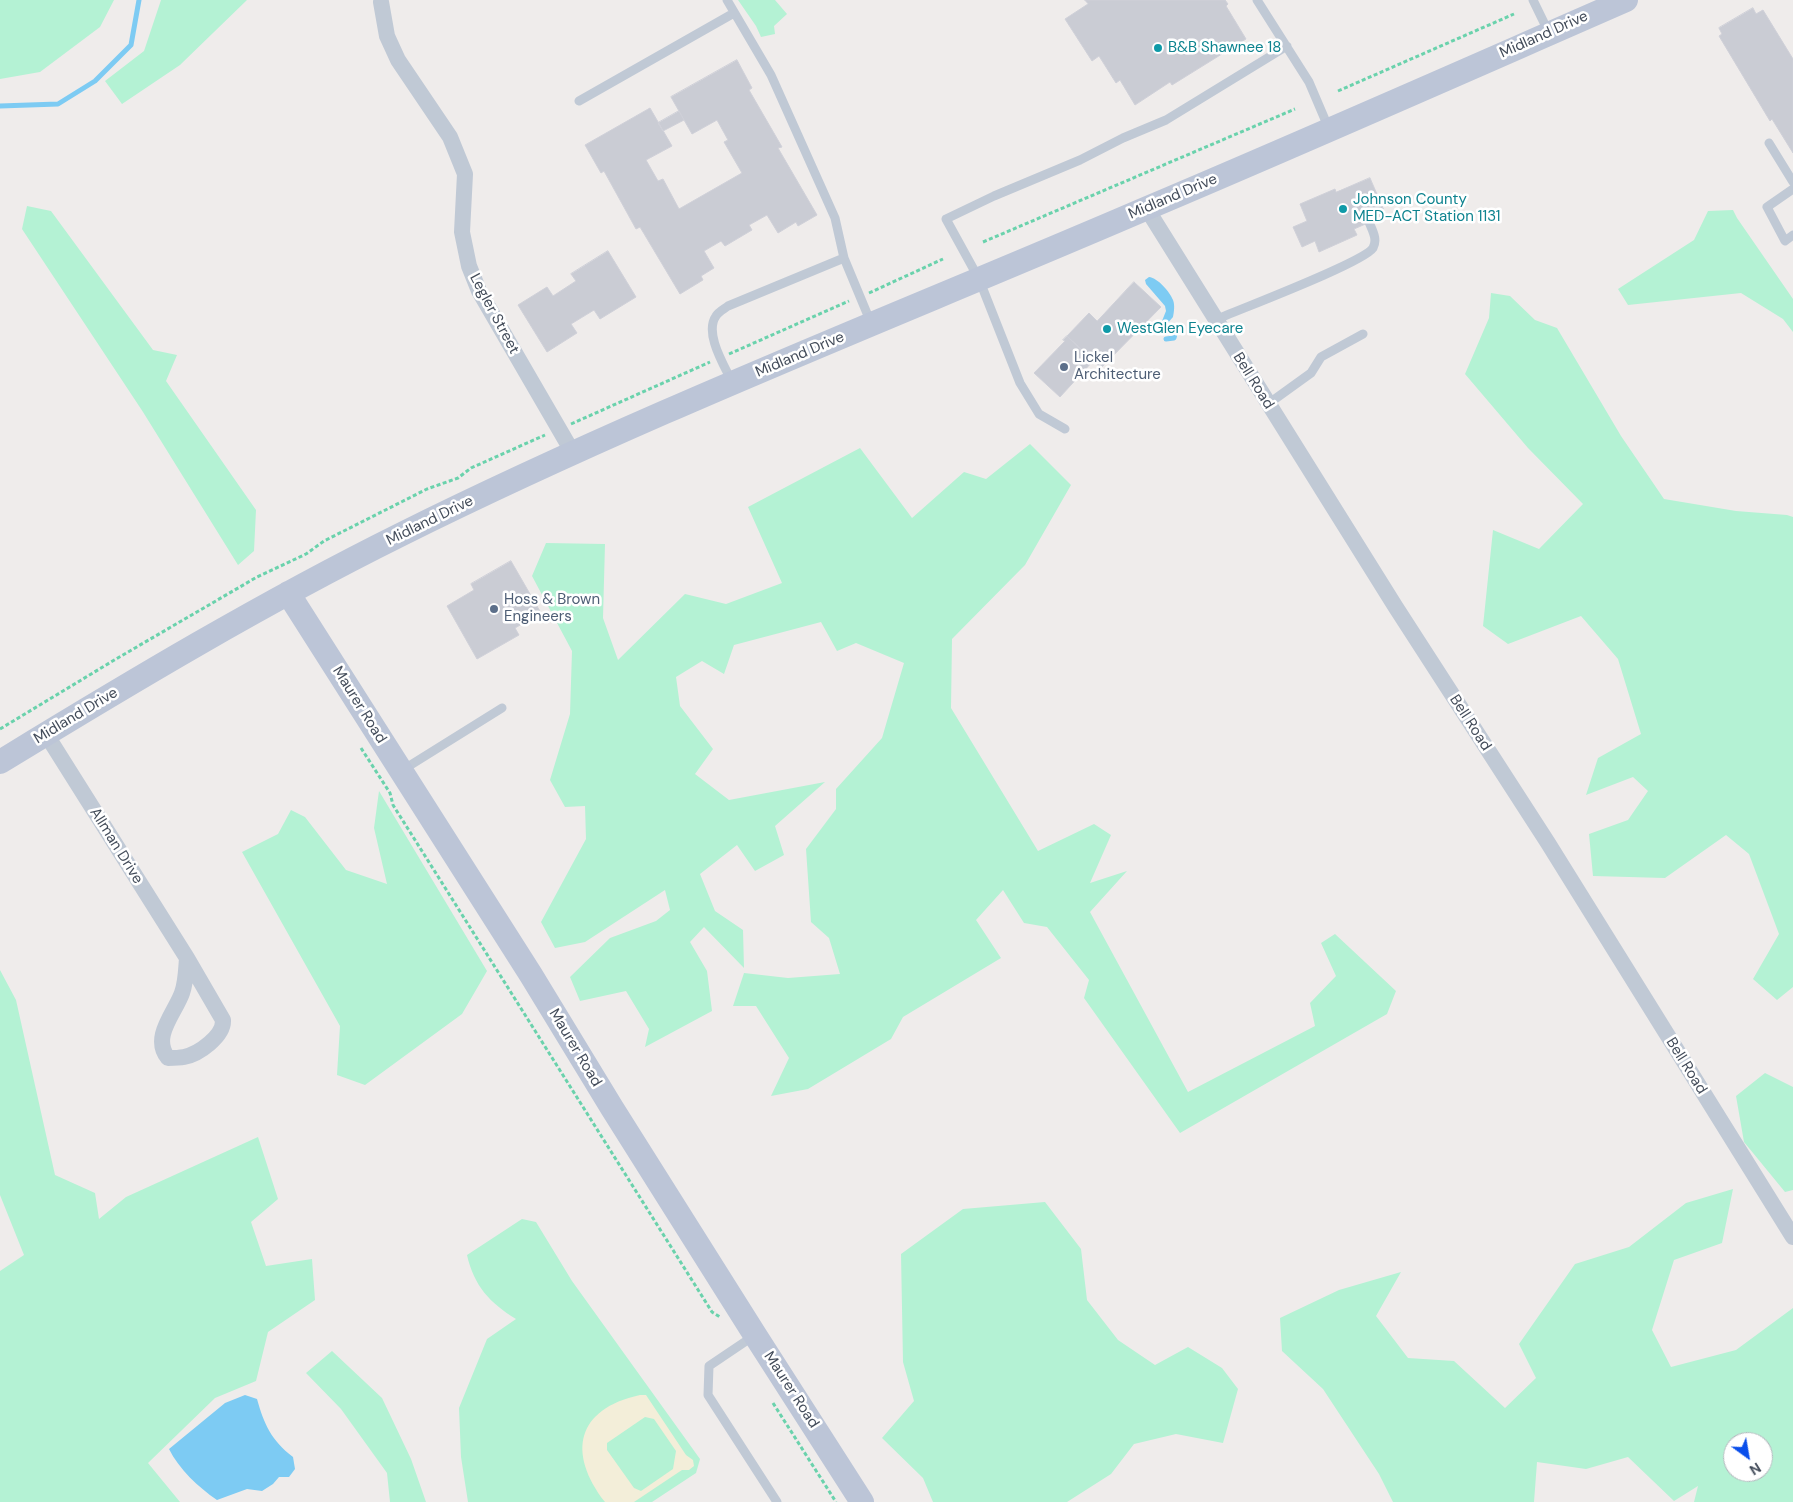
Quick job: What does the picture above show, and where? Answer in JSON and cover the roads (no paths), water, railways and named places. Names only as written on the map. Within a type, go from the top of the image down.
[{"type":"main road","name":"Midland Drive","points":[[0,762],[130,683],[288,593],[401,534],[573,453],[732,383],[1147,209],[1626,0]]},
{"type":"main road","name":"Maurer Road","points":[[288,593],[401,771],[746,1341],[862,1502]]},
{"type":"street","name":"Legler Street","points":[[381,2],[387,36],[398,60],[450,137],[465,174],[462,232],[468,266],[479,291],[573,453]]},
{"type":"street","name":"Bell Road","points":[[1147,209],[1426,655],[1548,843],[1793,1237]]},
{"type":"street","name":"Allman Drive","points":[[46,734],[187,958],[223,1020],[224,1027],[216,1037],[196,1052],[186,1057],[168,1058],[163,1052],[162,1034],[182,993],[187,958]]},
{"type":"lane","points":[[727,0],[771,75],[835,218],[844,258],[872,324]]},
{"type":"lane","points":[[1257,0],[1309,82],[1329,129]]},
{"type":"lane","points":[[1533,0],[1549,33]]},
{"type":"lane","points":[[579,102],[734,13]]},
{"type":"lane","points":[[1065,429],[1039,414],[1028,399],[1020,384],[979,279],[946,219],[1166,120],[1287,46]]},
{"type":"lane","points":[[1769,143],[1793,182]]},
{"type":"lane","points":[[1793,189],[1767,207],[1785,240],[1793,235]]},
{"type":"lane","points":[[1215,320],[1347,265],[1369,252],[1374,247],[1376,238],[1369,222]]},
{"type":"lane","points":[[732,383],[715,345],[712,328],[716,315],[728,306],[844,258]]},
{"type":"lane","points":[[1268,404],[1311,373],[1321,357],[1362,334]]},
{"type":"lane","points":[[401,771],[502,708]]},
{"type":"lane","points":[[746,1341],[709,1366],[708,1395],[777,1502]]},
{"type":"water","points":[[1149,277],[1163,286],[1173,300],[1173,317],[1166,325],[1162,321],[1166,311],[1165,306],[1146,284],[1145,280]]},
{"type":"water","points":[[245,1395],[257,1399],[269,1431],[285,1451],[293,1457],[295,1469],[289,1477],[279,1477],[273,1484],[262,1491],[247,1489],[217,1500],[190,1477],[178,1464],[169,1449],[225,1403]]},
{"type":"waterway","points":[[0,106],[58,104],[95,81],[131,45],[139,0]]},
{"type":"waterway","points":[[1166,339],[1174,338],[1175,334]]},
{"type":"place","name":"B&B Shawnee 18","points":[[1158,48]]},
{"type":"place","name":"Johnson County MED-ACT Station 1131","points":[[1343,209]]},
{"type":"place","name":"WestGlen Eyecare","points":[[1107,329]]},
{"type":"place","name":"Lickel Architecture","points":[[1064,367]]},
{"type":"place","name":"Hoss & Brown Engineers","points":[[494,609]]}]
